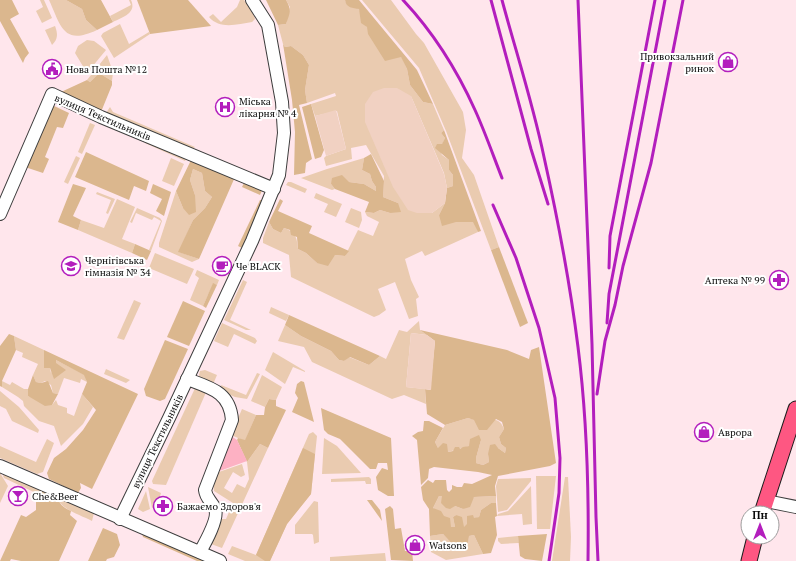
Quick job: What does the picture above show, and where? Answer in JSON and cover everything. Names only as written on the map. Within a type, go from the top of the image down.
[{"type":"main road","points":[[765,505],[796,409]]},
{"type":"main road","points":[[749,561],[753,545]]},
{"type":"street","name":"вулиця Текстильників","points":[[120,519],[252,241],[279,175],[284,133],[282,102],[268,25],[252,0]]},
{"type":"street","name":"вулиця Текстильників","points":[[0,214],[52,94],[101,117],[274,189]]},
{"type":"street","points":[[187,379],[214,390],[225,397],[231,410],[232,420],[205,490],[206,497],[216,510],[216,518],[200,552]]},
{"type":"street","points":[[0,466],[220,561]]},
{"type":"street","points":[[780,507],[796,507]]},
{"type":"shaded area","points":[[0,0],[12,0],[19,14],[10,19],[29,53],[23,63],[0,21]]},
{"type":"shaded area","points":[[40,0],[44,0],[52,18],[42,23],[36,11],[43,7]]},
{"type":"shaded area","points":[[49,0],[66,0],[82,9],[86,20],[97,30],[77,36],[65,31],[60,25]]},
{"type":"shaded area","points":[[66,0],[101,0],[113,22],[97,30],[86,20],[82,9]]},
{"type":"shaded area","points":[[129,0],[131,0],[132,4],[131,11],[113,22],[110,16],[131,5]]},
{"type":"shaded area","points":[[137,0],[188,0],[211,26],[150,34]]},
{"type":"shaded area","points":[[240,0],[244,0],[251,9],[255,19],[252,22],[224,25],[218,24],[209,17],[213,14],[221,22],[237,7]]},
{"type":"shaded area","points":[[266,0],[286,0],[290,12],[286,24],[278,25]]},
{"type":"shaded area","points":[[286,0],[345,0],[346,3],[359,9],[367,27],[401,56],[407,69],[410,85],[423,102],[433,104],[444,130],[441,133],[445,138],[442,145],[437,144],[442,155],[449,160],[449,170],[453,175],[453,186],[447,188],[444,173],[411,96],[432,213],[445,203],[439,215],[456,222],[474,222],[478,232],[425,256],[422,251],[405,259],[411,280],[419,297],[416,299],[418,316],[409,319],[395,282],[378,289],[386,310],[374,317],[291,277],[289,255],[263,243],[263,238],[269,222],[273,229],[281,233],[284,228],[291,231],[295,236],[298,249],[306,253],[317,263],[335,255],[345,256],[358,230],[373,236],[379,222],[367,216],[365,212],[374,213],[380,210],[390,213],[398,203],[383,197],[384,176],[366,145],[351,148],[352,159],[326,166],[324,158],[326,156],[346,149],[337,111],[315,116],[311,104],[336,96],[335,93],[307,103],[305,90],[309,65],[303,55],[291,46],[285,47],[278,25],[286,24],[290,7]]},
{"type":"shaded area","points":[[345,0],[359,0],[417,70],[433,104],[423,102],[410,85],[407,69],[401,57],[385,61],[368,34],[367,27],[361,23],[359,9],[348,6]]},
{"type":"shaded area","points":[[362,0],[391,0],[424,43],[463,112],[466,130],[462,158],[474,175],[499,247],[491,250],[446,131],[419,68]]},
{"type":"shaded area","points":[[120,24],[129,44],[149,32],[150,34],[114,58],[101,36],[103,33]]},
{"type":"shaded area","points":[[55,26],[57,36],[52,45],[45,30]]},
{"type":"shaded area","points":[[87,40],[94,41],[106,50],[87,73],[75,53],[78,46]]},
{"type":"shaded area","points":[[283,44],[285,47],[291,46],[303,55],[309,65],[305,90],[307,103],[299,105],[312,159],[306,163],[305,173],[294,175],[295,132],[292,100]]},
{"type":"shaded area","points":[[107,55],[113,72],[112,81],[99,73],[90,82],[87,80]]},
{"type":"shaded area","points":[[99,73],[112,81],[112,85],[101,112],[61,92],[87,80],[90,82]]},
{"type":"shaded area","points":[[384,88],[397,88],[411,96],[444,174],[447,188],[445,203],[432,213],[417,213],[408,210],[393,187],[365,122],[365,104],[373,92]]},
{"type":"shaded area","points":[[311,104],[324,150],[321,157],[315,159],[302,107]]},
{"type":"shaded area","points":[[52,105],[69,113],[63,128],[57,127],[45,157],[49,159],[43,173],[25,167]]},
{"type":"shaded area","points":[[110,107],[113,112],[195,147],[191,150],[106,113]]},
{"type":"shaded area","points":[[336,110],[346,149],[326,156],[315,116]]},
{"type":"shaded area","points":[[90,123],[95,125],[82,154],[78,152]]},
{"type":"shaded area","points":[[444,130],[481,231],[478,232],[473,222],[456,222],[442,226],[439,215],[445,203],[447,188],[453,186],[453,175],[449,170],[449,160],[435,148],[437,144],[442,144],[445,138],[441,133]]},
{"type":"shaded area","points":[[147,140],[187,157],[185,161],[145,143]]},
{"type":"shaded area","points":[[86,152],[149,181],[146,191],[134,186],[129,200],[75,177]]},
{"type":"shaded area","points":[[371,154],[384,181],[383,197],[398,203],[401,212],[390,213],[380,210],[374,213],[365,212],[369,202],[335,189],[331,184],[332,178],[342,175],[349,182],[364,184],[376,191],[376,187],[370,174],[362,170],[364,158]]},
{"type":"shaded area","points":[[76,156],[80,158],[68,184],[64,182]]},
{"type":"shaded area","points":[[171,158],[184,164],[174,186],[162,181]]},
{"type":"shaded area","points":[[192,158],[235,177],[199,259],[178,252],[193,220],[205,208],[212,197],[205,191],[202,173],[193,169],[190,180],[195,195],[196,212],[189,215],[183,208],[176,191]]},
{"type":"shaded area","points":[[364,158],[362,170],[370,174],[376,187],[376,191],[364,184],[349,182],[331,184],[335,189],[332,190],[301,178],[327,169]]},
{"type":"shaded area","points":[[193,169],[202,173],[205,191],[212,197],[205,208],[193,220],[179,252],[199,259],[192,262],[159,247],[159,243],[176,191],[183,208],[195,195],[190,180]]},
{"type":"shaded area","points":[[245,181],[263,188],[260,195],[242,187]]},
{"type":"shaded area","points":[[288,182],[307,189],[305,193],[286,185]]},
{"type":"shaded area","points":[[73,184],[86,188],[73,216],[81,220],[78,230],[58,222]]},
{"type":"shaded area","points":[[153,184],[171,192],[164,216],[156,211],[162,199],[150,193]]},
{"type":"shaded area","points":[[97,192],[115,199],[108,214],[106,213],[111,200],[96,194]]},
{"type":"shaded area","points":[[316,193],[342,204],[336,217],[324,212],[328,204],[314,198]]},
{"type":"shaded area","points":[[117,199],[135,207],[122,239],[135,244],[132,253],[78,230],[81,220],[104,228]]},
{"type":"shaded area","points":[[280,199],[283,201],[278,211],[312,226],[309,233],[349,251],[345,256],[335,255],[328,266],[317,263],[306,253],[298,249],[297,237],[291,235],[290,230],[284,228],[281,233],[273,229],[269,222]]},
{"type":"shaded area","points":[[260,200],[264,202],[242,248],[238,246]]},
{"type":"shaded area","points":[[137,208],[160,218],[162,221],[151,251],[149,250],[161,221],[154,217],[152,220],[136,213],[132,223],[130,222]]},
{"type":"shaded area","points":[[351,208],[361,212],[362,220],[359,228],[345,222]]},
{"type":"shaded area","points":[[135,244],[151,251],[147,260],[132,253]]},
{"type":"shaded area","points":[[499,247],[528,323],[520,327],[491,250]]},
{"type":"shaded area","points":[[155,253],[194,269],[187,284],[149,268]]},
{"type":"shaded area","points":[[197,270],[219,280],[217,285],[213,284],[203,306],[190,300],[199,278],[195,275]]},
{"type":"shaded area","points":[[243,280],[247,282],[230,320],[251,330],[246,330],[224,320]]},
{"type":"shaded area","points":[[213,283],[217,285],[206,308],[203,306]]},
{"type":"shaded area","points":[[134,300],[141,303],[124,340],[117,338]]},
{"type":"shaded area","points":[[183,301],[205,311],[189,346],[167,337]]},
{"type":"shaded area","points":[[271,307],[289,315],[286,321],[269,313]]},
{"type":"shaded area","points":[[289,315],[380,356],[369,365],[350,357],[344,361],[339,360],[331,351],[301,336],[285,325]]},
{"type":"shaded area","points":[[419,321],[420,330],[427,335],[411,333],[406,387],[425,389],[426,404],[404,395],[392,399],[312,362],[304,347],[278,341],[285,325],[301,336],[331,351],[339,360],[344,361],[349,357],[369,365],[380,356],[386,359],[399,330],[407,332]]},
{"type":"shaded area","points":[[222,323],[255,338],[257,341],[255,344],[234,334],[228,347],[214,341]]},
{"type":"shaded area","points":[[420,330],[507,350],[529,359],[531,350],[539,347],[556,463],[550,466],[498,476],[495,486],[496,496],[474,497],[470,507],[463,509],[455,506],[450,509],[446,508],[441,503],[442,496],[439,496],[433,508],[441,511],[444,516],[450,518],[451,527],[455,527],[453,517],[456,515],[462,517],[464,527],[467,524],[467,516],[473,515],[474,518],[479,517],[481,510],[491,503],[496,503],[497,516],[495,517],[497,535],[491,553],[483,554],[474,535],[469,536],[468,545],[463,549],[454,546],[443,534],[430,536],[429,509],[423,500],[421,487],[428,480],[433,483],[435,480],[446,480],[447,490],[449,492],[452,489],[452,485],[462,487],[464,483],[472,484],[492,475],[434,467],[429,469],[428,478],[421,485],[417,440],[412,436],[423,431],[424,421],[429,421],[443,428],[435,442],[438,448],[443,443],[447,444],[448,452],[453,451],[455,447],[459,447],[460,449],[469,446],[470,439],[479,435],[481,440],[476,463],[483,465],[489,462],[488,454],[490,445],[495,444],[505,453],[506,448],[501,444],[499,437],[504,429],[502,422],[496,419],[487,430],[479,430],[474,420],[468,418],[445,425],[427,414],[425,389],[430,390],[435,341]]},
{"type":"shaded area","points":[[411,333],[427,335],[435,341],[431,390],[406,387]]},
{"type":"shaded area","points":[[9,334],[14,336],[16,350],[2,381],[2,387],[0,386],[0,346]]},
{"type":"shaded area","points":[[14,336],[44,350],[44,367],[50,368],[51,373],[56,360],[85,375],[87,382],[81,379],[80,383],[64,378],[58,394],[53,393],[51,385],[45,381],[41,383],[36,382],[33,375],[38,364],[22,357],[23,353],[16,350]]},
{"type":"shaded area","points":[[165,340],[188,349],[165,399],[160,401],[146,396],[144,389]]},
{"type":"shaded area","points":[[44,350],[138,394],[92,489],[80,483],[81,488],[78,493],[49,479],[47,473],[54,458],[66,449],[83,430],[96,410],[82,394],[87,382],[84,375],[56,360],[56,363],[66,370],[54,379],[50,368],[44,368]]},
{"type":"shaded area","points":[[273,352],[305,372],[293,367],[285,384],[265,370]]},
{"type":"shaded area","points":[[106,369],[130,380],[126,383],[104,374]]},
{"type":"shaded area","points":[[205,370],[217,375],[214,382],[207,382],[200,379],[200,371]]},
{"type":"shaded area","points":[[257,373],[260,374],[247,399],[235,397],[223,392],[221,385],[246,395]]},
{"type":"shaded area","points":[[33,375],[36,382],[41,383],[48,381],[53,393],[58,394],[52,405],[45,406],[28,396],[28,389]]},
{"type":"shaded area","points":[[262,375],[282,387],[276,400],[269,399],[265,407],[251,401]]},
{"type":"shaded area","points":[[2,381],[10,385],[12,382],[24,389],[28,389],[28,396],[52,405],[56,400],[58,405],[67,408],[67,413],[74,416],[82,394],[93,407],[83,424],[61,446],[54,426],[39,421],[24,406],[23,401],[2,387]]},
{"type":"shaded area","points":[[301,381],[304,382],[314,422],[292,412],[298,398],[295,393],[297,384]]},
{"type":"shaded area","points":[[196,386],[207,390],[166,485],[153,484],[152,481]]},
{"type":"shaded area","points":[[0,391],[19,407],[39,430],[38,433],[12,421],[6,409],[0,406]]},
{"type":"shaded area","points":[[269,399],[276,400],[276,406],[286,410],[268,448],[260,444],[247,462],[237,440],[238,438],[245,440],[256,415],[264,415],[265,407]]},
{"type":"shaded area","points":[[321,408],[391,438],[394,496],[388,496],[378,490],[376,477],[382,468],[388,470],[387,463],[378,463],[376,469],[370,469],[340,439],[328,434],[324,430]]},
{"type":"shaded area","points":[[242,409],[256,415],[245,441],[231,435]]},
{"type":"shaded area","points":[[468,418],[494,419],[498,421],[504,429],[499,437],[501,444],[506,448],[505,453],[498,448],[488,454],[489,462],[483,465],[476,463],[481,440],[469,446],[448,452],[438,448],[435,442],[445,425]]},
{"type":"shaded area","points":[[313,432],[317,436],[311,494],[287,524],[270,561],[245,561],[228,554],[232,546],[256,555],[309,434]]},
{"type":"shaded area","points":[[324,438],[337,446],[361,473],[322,474]]},
{"type":"shaded area","points":[[47,439],[54,443],[43,472],[37,474],[0,458],[0,446],[36,462]]},
{"type":"shaded area","points":[[260,444],[268,448],[222,548],[211,544],[218,519],[226,519],[233,503],[214,491],[213,474],[242,464],[245,475],[241,477],[233,472],[224,488],[232,493],[237,484],[245,488],[249,479],[247,462]]},
{"type":"shaded area","points":[[303,448],[315,454],[311,494],[287,524],[270,561],[265,561],[256,555]]},
{"type":"shaded area","points":[[0,473],[8,486],[0,503]]},
{"type":"shaded area","points":[[4,473],[41,491],[36,491],[36,493],[4,478]]},
{"type":"shaded area","points":[[536,476],[556,476],[550,529],[537,529]]},
{"type":"shaded area","points":[[369,477],[371,479],[371,484],[366,484],[365,481],[331,482],[331,479]]},
{"type":"shaded area","points":[[565,477],[568,477],[571,537],[570,561],[552,561]]},
{"type":"shaded area","points":[[531,478],[531,481],[507,510],[498,512],[496,486],[498,479]]},
{"type":"shaded area","points":[[531,486],[532,524],[523,525],[522,514],[497,516],[498,514],[508,511]]},
{"type":"shaded area","points":[[148,487],[161,493],[157,506],[152,508]]},
{"type":"shaded area","points":[[36,491],[41,491],[57,497],[62,506],[71,511],[70,515],[77,521],[59,561],[21,561],[11,559],[10,561],[0,561],[21,515],[26,517],[36,510]]},
{"type":"shaded area","points":[[146,491],[150,509],[143,512],[138,509]]},
{"type":"shaded area","points":[[439,496],[442,496],[455,506],[463,509],[474,497],[496,496],[496,503],[491,503],[481,510],[479,517],[474,519],[464,528],[456,515],[453,517],[455,527],[451,527],[443,516],[433,508]]},
{"type":"shaded area","points":[[57,497],[94,513],[92,521],[67,509],[59,502]]},
{"type":"shaded area","points":[[367,500],[372,500],[380,510],[382,521]]},
{"type":"shaded area","points":[[314,501],[318,502],[319,542],[314,544],[312,534],[295,534],[295,525]]},
{"type":"shaded area","points":[[390,506],[393,509],[395,529],[401,528],[405,551],[412,551],[413,561],[391,560],[385,509]]},
{"type":"shaded area","points":[[103,528],[117,534],[120,545],[114,557],[107,559],[106,561],[88,561]]},
{"type":"shaded area","points":[[142,534],[213,561],[197,561],[143,537]]},
{"type":"shaded area","points":[[443,534],[454,546],[468,545],[469,536],[474,535],[483,554],[446,560],[431,552],[430,536]]},
{"type":"shaded area","points":[[547,534],[542,561],[525,559],[520,556],[518,536]]},
{"type":"shaded area","points":[[518,536],[519,543],[501,544],[498,541],[498,538]]},
{"type":"shaded area","points":[[385,553],[386,561],[330,561],[330,557]]},
{"type":"sand","points":[[231,436],[237,440],[247,461],[214,473]]},
{"type":"railway","points":[[403,0],[414,12],[444,52],[460,80],[479,118],[502,178]]},
{"type":"railway","points":[[491,0],[531,149],[548,204]]},
{"type":"railway","points":[[502,0],[540,137],[559,228],[571,299],[581,374],[585,427],[588,481],[588,561]]},
{"type":"railway","points":[[578,0],[592,344],[598,561]]},
{"type":"railway","points":[[609,268],[610,236],[655,0]]},
{"type":"railway","points":[[607,323],[609,294],[665,0]]},
{"type":"railway","points":[[597,394],[605,341],[615,305],[623,266],[651,163],[683,0]]},
{"type":"railway","points":[[493,205],[516,258],[539,328],[555,398],[560,458],[559,493],[549,561]]},
{"type":"place","name":"Привокзальний ринок","points":[[728,62]]},
{"type":"place","name":"Нова Пошта №12","points":[[52,69]]},
{"type":"place","name":"Міська лікарня № 4","points":[[225,107]]},
{"type":"place","name":"Чернігівська гімназія № 34","points":[[71,266]]},
{"type":"place","name":"Че BLACK","points":[[222,266]]},
{"type":"place","name":"Аптека № 99","points":[[779,280]]},
{"type":"place","name":"Аврора","points":[[704,432]]},
{"type":"place","name":"Che&Beer","points":[[18,496]]},
{"type":"place","name":"Бажаємо Здоров'я","points":[[163,506]]},
{"type":"place","name":"Watsons","points":[[415,545]]}]
